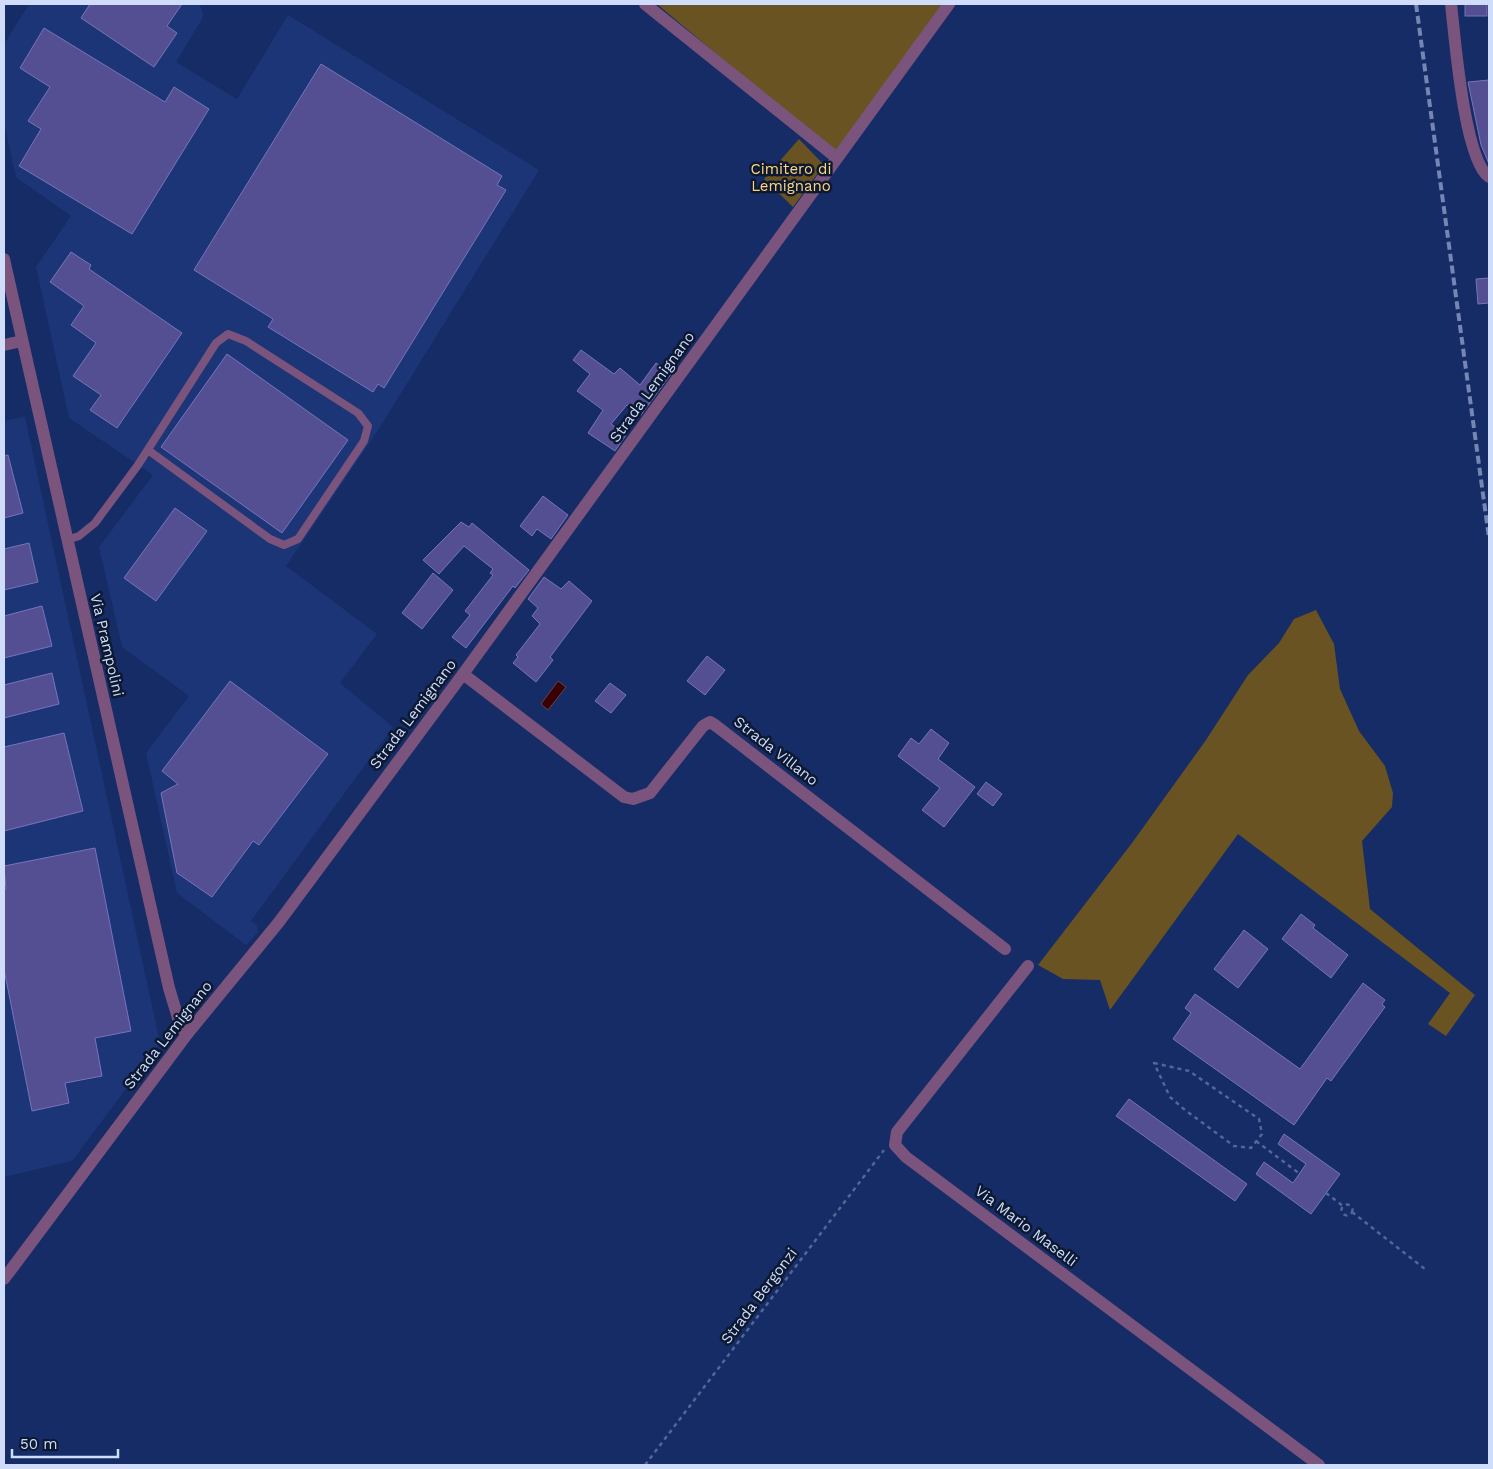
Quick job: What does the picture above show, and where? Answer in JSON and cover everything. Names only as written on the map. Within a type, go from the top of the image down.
[{"type":"street","points":[[645,4],[837,158]]},
{"type":"street","name":"Strada Lemignano","points":[[4,1279],[188,1033],[279,922],[463,674],[949,4]]},
{"type":"street","points":[[1450,4],[1469,135],[1482,172],[1489,177]]},
{"type":"street","name":"Via Prampolini","points":[[4,259],[169,988],[181,1028],[188,1033]]},
{"type":"street","points":[[4,345],[22,341]]},
{"type":"street","name":"Strada Villano","points":[[463,674],[624,798],[632,799],[650,792],[703,726],[710,722],[1005,949]]},
{"type":"street","points":[[895,1145],[897,1132],[1028,966]]},
{"type":"street","name":"Via Mario Maselli","points":[[895,1145],[906,1157],[1319,1465]]},
{"type":"lane","points":[[67,540],[83,534],[95,523],[148,450],[216,343],[228,334],[246,341],[358,414],[368,426],[364,441],[298,539],[284,545],[270,539],[148,450]]},
{"type":"path","points":[[1154,1063],[1189,1071],[1259,1119],[1262,1134],[1256,1141],[1251,1148],[1234,1146],[1185,1110],[1170,1097],[1154,1063]]},
{"type":"path","points":[[1256,1141],[1300,1174]]},
{"type":"path","name":"Strada Bergonzi","points":[[645,1465],[885,1150],[895,1145]]},
{"type":"path","points":[[1326,1193],[1343,1206],[1351,1206],[1352,1212],[1425,1269]]},
{"type":"path","points":[[1343,1206],[1344,1214],[1349,1215],[1352,1212]]},
{"type":"shaded area","points":[[29,4],[200,4],[203,15],[202,19],[176,62],[237,99],[288,15],[539,170],[377,432],[286,566],[377,634],[340,683],[393,727],[251,921],[257,925],[258,932],[246,945],[177,893],[146,753],[189,696],[122,647],[99,547],[153,475],[69,418],[36,267],[71,216],[16,177],[4,123],[4,44]]},
{"type":"shaded area","points":[[25,417],[160,1043],[72,1161],[4,1177],[4,421]]},
{"type":"shaded area","points":[[558,681],[566,687],[548,710],[541,704]]},
{"type":"green space","points":[[657,4],[942,4],[838,151],[832,151]]},
{"type":"green space","name":"Cimitero di Lemignano","points":[[799,139],[824,165],[793,207],[764,179]]},
{"type":"green space","points":[[1316,610],[1334,644],[1340,689],[1359,731],[1385,766],[1393,793],[1392,807],[1362,841],[1370,909],[1475,995],[1446,1036],[1428,1024],[1450,993],[1238,834],[1110,1010],[1100,980],[1063,979],[1038,965],[1132,843],[1206,740],[1248,675],[1279,643],[1294,619]]},
{"type":"building","points":[[90,4],[182,4],[167,26],[177,33],[154,67],[81,18]]},
{"type":"building","points":[[1465,4],[1487,4],[1487,16],[1465,16]]},
{"type":"building","points":[[44,28],[165,102],[174,87],[209,109],[132,234],[19,166],[41,129],[28,121],[50,87],[20,68]]},
{"type":"building","points":[[321,64],[502,176],[497,185],[506,190],[384,388],[378,384],[373,392],[268,327],[273,319],[194,270]]},
{"type":"building","points":[[1489,80],[1489,164],[1481,145],[1468,82]]},
{"type":"building","points":[[71,252],[91,265],[89,269],[182,333],[117,428],[90,410],[101,395],[73,376],[96,343],[71,325],[84,306],[50,282]]},
{"type":"building","points":[[1489,278],[1489,303],[1478,304],[1476,279]]},
{"type":"building","points":[[581,350],[614,374],[620,368],[640,385],[656,363],[671,374],[641,415],[627,405],[611,424],[626,435],[615,451],[588,433],[603,410],[577,391],[590,374],[573,360]]},
{"type":"building","points":[[227,354],[348,440],[282,533],[161,447]]},
{"type":"building","points":[[8,455],[23,513],[4,518],[4,456]]},
{"type":"building","points":[[543,496],[568,515],[551,539],[537,529],[532,536],[520,526]]},
{"type":"building","points":[[175,508],[207,531],[156,601],[124,578]]},
{"type":"building","points":[[461,522],[469,527],[472,523],[529,570],[515,588],[513,586],[466,648],[452,637],[470,615],[465,611],[493,575],[490,573],[493,569],[464,546],[439,574],[423,560]]},
{"type":"building","points":[[29,543],[38,582],[4,590],[4,549]]},
{"type":"building","points":[[433,573],[453,590],[422,629],[402,613]]},
{"type":"building","points":[[544,577],[561,589],[569,581],[592,601],[550,657],[553,660],[536,682],[513,663],[518,657],[516,655],[540,624],[532,616],[538,608],[528,599]]},
{"type":"building","points":[[42,606],[52,646],[4,658],[4,616]]},
{"type":"building","points":[[707,656],[725,670],[705,695],[687,681]]},
{"type":"building","points":[[52,673],[59,704],[4,718],[4,685]]},
{"type":"building","points":[[230,681],[328,754],[259,845],[253,841],[212,897],[177,873],[161,793],[178,784],[162,771]]},
{"type":"building","points":[[610,683],[626,695],[611,713],[595,701]]},
{"type":"building","points":[[931,729],[949,743],[938,759],[975,787],[944,827],[922,810],[940,788],[898,756],[911,738],[919,744]]},
{"type":"building","points":[[64,733],[83,811],[4,831],[4,747]]},
{"type":"building","points":[[986,782],[1002,794],[993,806],[977,794]]},
{"type":"building","points":[[95,848],[131,1031],[95,1038],[102,1076],[65,1083],[69,1103],[32,1111],[4,969],[4,890],[6,889],[4,866]]},
{"type":"building","points":[[1301,914],[1315,925],[1313,928],[1348,955],[1331,978],[1282,939]]},
{"type":"building","points":[[1244,930],[1268,949],[1238,988],[1214,969]]},
{"type":"building","points":[[1363,983],[1385,1000],[1382,1004],[1385,1007],[1331,1081],[1327,1078],[1294,1125],[1173,1039],[1191,1013],[1185,1008],[1195,994],[1300,1069]]},
{"type":"building","points":[[1129,1099],[1247,1184],[1235,1201],[1116,1116]]},
{"type":"building","points":[[1284,1134],[1340,1174],[1311,1214],[1256,1174],[1264,1162],[1293,1183],[1306,1164],[1278,1144]]},
{"type":"railway","points":[[1416,4],[1489,538]]}]
